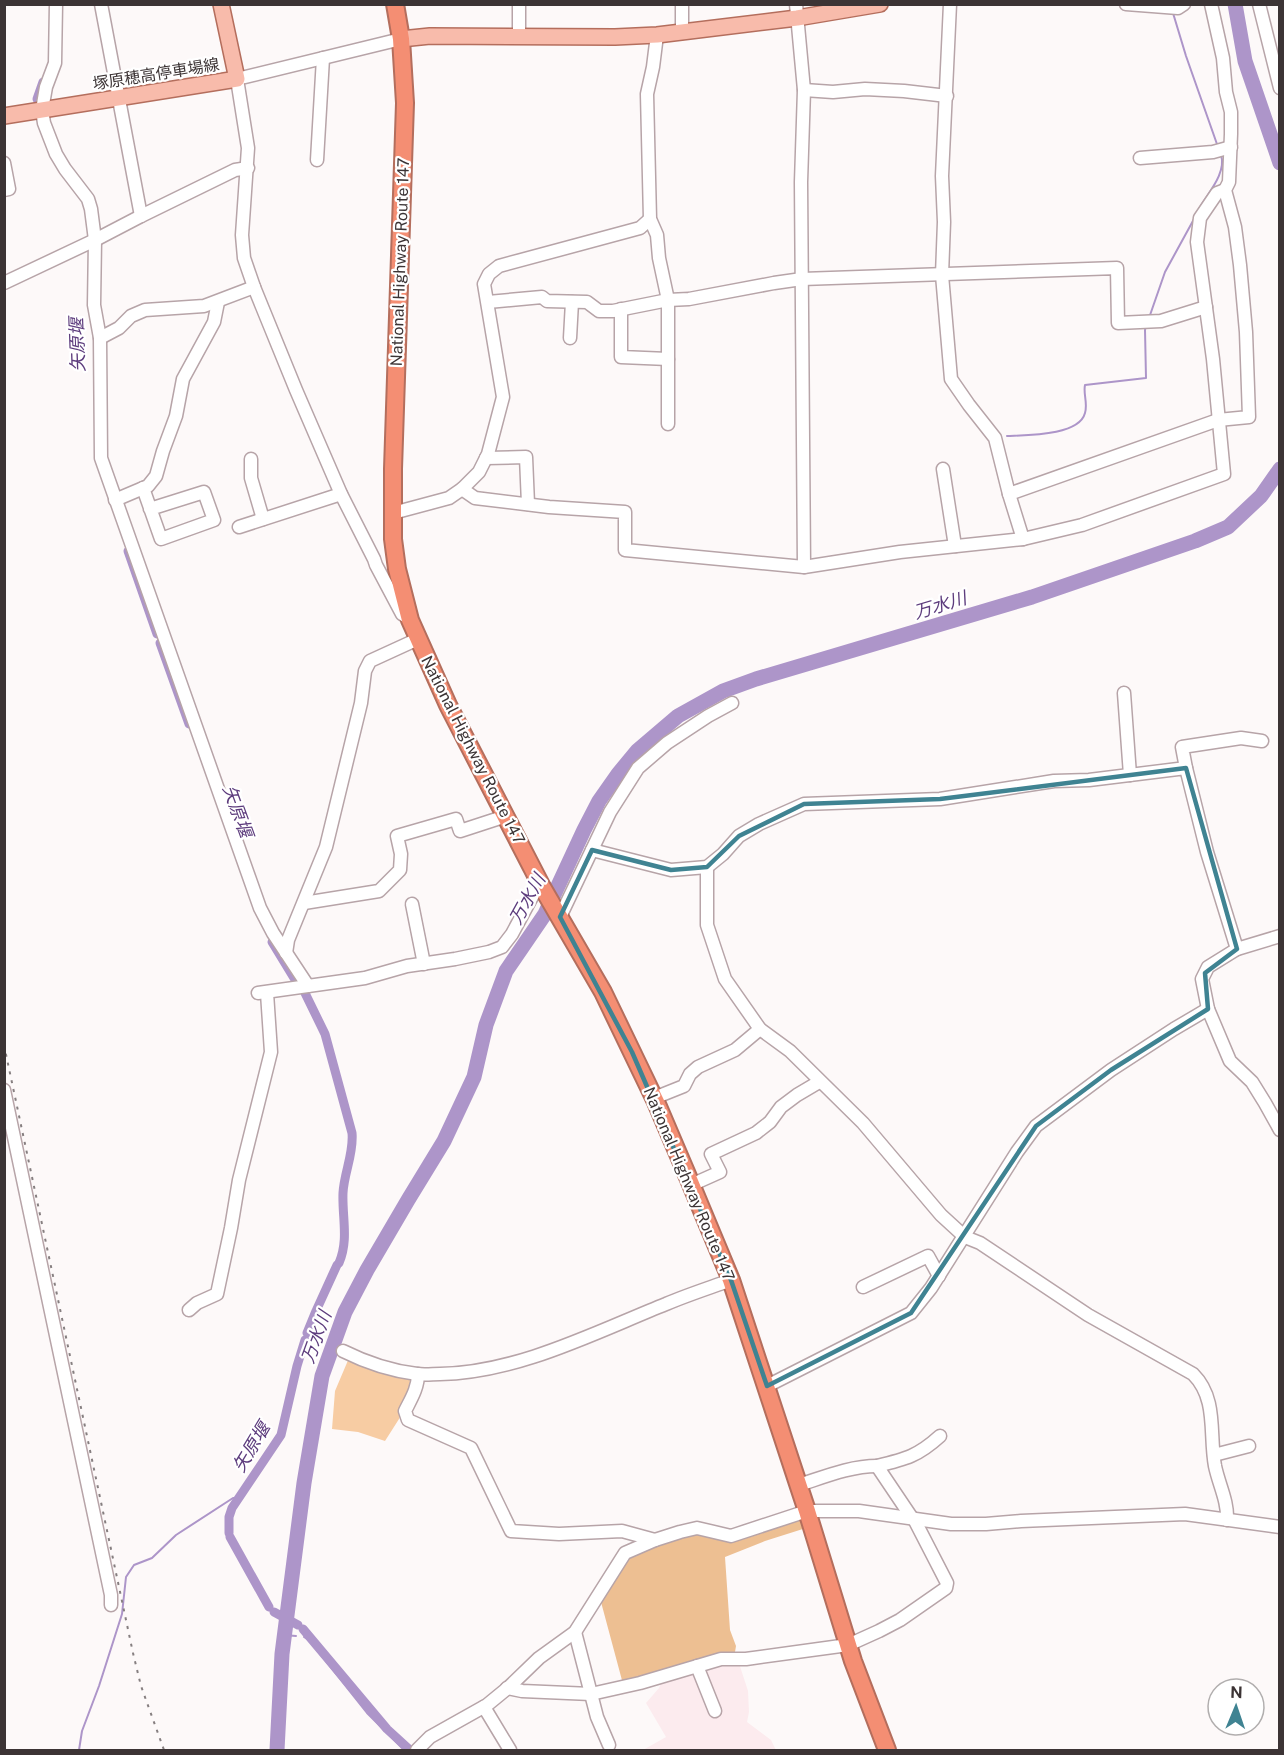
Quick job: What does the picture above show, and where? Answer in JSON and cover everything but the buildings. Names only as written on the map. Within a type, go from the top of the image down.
[{"type":"highway","name":"National Highway Route 147","points":[[395,4],[401,39],[405,103],[393,539],[397,568],[410,620],[448,705],[541,884],[603,992],[654,1098],[691,1185],[730,1280],[799,1485],[848,1645],[887,1750]]},
{"type":"main road","name":"塚原穂高停車場線","points":[[4,116],[237,79],[221,4]]},
{"type":"main road","points":[[401,39],[430,36],[615,37],[657,35],[682,33],[797,11],[880,4]]},
{"type":"street","points":[[56,4],[54,63],[44,94],[42,110],[44,123],[56,154],[92,208],[95,240],[94,305],[100,338],[101,459],[260,908],[273,933],[308,986]]},
{"type":"street","points":[[101,4],[141,216]]},
{"type":"street","points":[[519,4],[519,36]]},
{"type":"street","points":[[682,4],[682,33]]},
{"type":"street","points":[[950,4],[942,176],[944,222],[942,275],[951,379],[995,438],[1023,539]]},
{"type":"street","points":[[1126,4],[1177,6]]},
{"type":"street","points":[[1009,494],[1218,420],[1250,417],[1240,265],[1235,227],[1225,190],[1229,182],[1225,149],[1231,112],[1211,4]]},
{"type":"street","points":[[1259,4],[1280,88]]},
{"type":"street","points":[[797,11],[804,90],[801,183],[804,567]]},
{"type":"street","points":[[657,35],[647,94],[650,219],[657,235],[668,300],[668,424]]},
{"type":"street","points":[[401,39],[237,79],[248,148],[242,235],[244,258],[296,390],[341,494],[402,614],[410,620]]},
{"type":"street","points":[[317,160],[323,58]]},
{"type":"street","points":[[804,90],[833,92],[865,89],[947,96]]},
{"type":"street","points":[[1140,158],[1225,149]]},
{"type":"street","points":[[4,163],[9,189],[4,190]]},
{"type":"street","points":[[4,284],[236,170],[248,168]]},
{"type":"street","points":[[462,489],[474,498],[625,512],[625,550],[804,567],[900,552],[1023,539],[1082,525],[1224,474],[1213,359],[1197,242],[1200,218],[1217,193],[1225,190]]},
{"type":"street","points":[[393,513],[449,498],[479,472],[486,458],[503,397],[484,284],[489,274],[498,266],[640,228],[650,219]]},
{"type":"street","points":[[488,302],[542,297],[548,301],[587,302],[599,311],[689,299],[802,279],[1117,268],[1118,323],[1149,323],[1206,306]]},
{"type":"street","points":[[100,338],[119,328],[131,316],[145,310],[204,306],[254,287]]},
{"type":"street","points":[[115,500],[148,486],[156,476],[176,416],[183,379],[214,322],[218,302]]},
{"type":"street","points":[[570,338],[572,302]]},
{"type":"street","points":[[621,309],[621,357],[668,359]]},
{"type":"street","points":[[486,458],[526,458],[528,504]]},
{"type":"street","points":[[251,459],[251,477],[263,519]]},
{"type":"street","points":[[943,469],[956,546]]},
{"type":"street","points":[[143,488],[150,509],[161,539],[214,520],[204,492],[150,509]]},
{"type":"street","points":[[239,527],[341,494]]},
{"type":"street","points":[[374,559],[383,567],[397,568]]},
{"type":"street","points":[[286,953],[288,940],[326,847],[361,703],[365,671],[370,662],[418,639]]},
{"type":"street","points":[[1124,693],[1130,775]]},
{"type":"street","points":[[559,915],[610,812],[638,768],[667,743],[732,703]]},
{"type":"street","points":[[1237,949],[1207,852],[1182,747],[1241,738],[1262,741]]},
{"type":"street","points":[[592,850],[671,870],[707,867],[739,836],[759,824],[804,804],[940,799],[1054,781],[1089,780],[1186,768]]},
{"type":"street","points":[[304,903],[379,891],[400,870],[401,854],[398,836],[456,819],[460,831],[506,816]]},
{"type":"street","points":[[707,867],[707,925],[714,947],[725,979],[760,1029],[790,1051],[862,1123],[941,1215],[965,1237],[980,1243],[1088,1315],[1193,1374],[1201,1382],[1212,1414],[1215,1465],[1228,1507],[1227,1520]]},
{"type":"street","points":[[189,1310],[197,1303],[217,1294],[239,1180],[271,1052],[262,993],[365,978],[407,966],[478,955],[502,947],[541,884]]},
{"type":"street","points":[[412,904],[424,964]]},
{"type":"street","points":[[1280,936],[1237,949],[1208,967],[1202,979],[1208,1009],[1230,1061],[1251,1082],[1280,1131]]},
{"type":"street","points":[[766,1386],[911,1313],[939,1276],[1017,1152],[1036,1126],[1111,1070],[1208,1009]]},
{"type":"street","points":[[654,1098],[684,1086],[690,1074],[698,1067],[735,1050],[760,1029]]},
{"type":"street","points":[[691,1185],[720,1172],[711,1154],[756,1133],[770,1122],[781,1107],[819,1082]]},
{"type":"street","points":[[4,1090],[111,1595],[111,1605]]},
{"type":"street","points":[[863,1287],[928,1256],[939,1276]]},
{"type":"street","points":[[343,1351],[379,1365],[418,1374],[456,1374],[489,1368],[574,1343],[668,1303],[730,1280]]},
{"type":"street","points":[[418,1374],[413,1397],[405,1411],[408,1420],[471,1448],[511,1531],[559,1534],[622,1532],[654,1540]]},
{"type":"street","points":[[799,1485],[860,1466],[877,1466],[905,1459],[925,1450],[940,1436]]},
{"type":"street","points":[[1214,1455],[1249,1446]]},
{"type":"street","points":[[507,1688],[522,1691],[591,1694],[640,1683],[721,1659],[746,1659],[848,1645],[900,1620],[946,1588],[947,1583],[913,1519],[877,1466]]},
{"type":"street","points":[[417,1750],[430,1737],[484,1707],[539,1658],[575,1632],[625,1553],[654,1540],[697,1528],[731,1536],[807,1511],[860,1511],[951,1524],[1185,1514],[1280,1527]]},
{"type":"street","points":[[575,1632],[597,1717],[609,1745]]},
{"type":"street","points":[[697,1666],[715,1711]]},
{"type":"street","points":[[484,1707],[510,1750]]},
{"type":"highlighted area","points":[[1186,768],[1237,949],[1205,973],[1208,1009],[1111,1070],[1036,1126],[911,1313],[767,1386],[731,1280],[632,1052],[560,917],[592,850],[671,870],[707,867],[739,836],[804,804],[940,799]]},
{"type":"shaded area","points":[[349,1358],[415,1379],[399,1419],[385,1441],[358,1432],[332,1429],[335,1391]]},
{"type":"shaded area","points":[[802,1517],[806,1528],[725,1557],[730,1630],[736,1646],[735,1652],[623,1684],[601,1602],[629,1556],[656,1543],[698,1531],[733,1539]]},
{"type":"shaded area","points":[[737,1657],[748,1691],[747,1722],[771,1740],[776,1750],[643,1750],[666,1737],[646,1703],[659,1688],[662,1680]]},
{"type":"waterway","name":"万水川","points":[[1235,4],[1245,61],[1280,163]]},
{"type":"waterway","points":[[1173,13],[1218,147]]},
{"type":"waterway","name":"矢原堰","points":[[37,99],[43,82]]},
{"type":"waterway","points":[[1199,209],[1219,176],[1221,155]]},
{"type":"waterway","points":[[1149,318],[1165,272],[1194,219]]},
{"type":"waterway","points":[[1007,436],[1051,433],[1081,421],[1086,406],[1085,385],[1146,378],[1146,326]]},
{"type":"waterway","name":"万水川","points":[[277,1750],[282,1654],[304,1483],[322,1376],[345,1312],[367,1270],[444,1141],[474,1077],[486,1025],[506,971],[545,914],[599,801],[618,774],[637,751],[678,716],[723,691],[756,679],[1032,597],[1195,541],[1228,527],[1261,496],[1280,469]]},
{"type":"waterway","name":"矢原堰","points":[[128,551],[157,634]]},
{"type":"waterway","name":"矢原堰","points":[[160,643],[189,724]]},
{"type":"waterway","name":"矢原堰","points":[[272,942],[297,983]]},
{"type":"waterway","name":"矢原堰","points":[[305,993],[325,1034],[352,1133],[352,1148],[343,1193],[344,1246],[339,1263]]},
{"type":"waterway","name":"矢原堰","points":[[307,1333],[337,1265]]},
{"type":"waterway","name":"矢原堰","points":[[229,1533],[229,1517],[232,1508],[281,1435],[305,1340]]},
{"type":"waterway","points":[[79,1750],[82,1731],[122,1614],[126,1577],[134,1565],[152,1558],[176,1535],[233,1498],[240,1498]]},
{"type":"waterway","name":"矢原堰","points":[[230,1537],[269,1607]]},
{"type":"waterway","name":"矢原堰","points":[[274,1612],[298,1625]]},
{"type":"waterway","name":"矢原堰","points":[[303,1629],[387,1729],[410,1750]]},
{"type":"waterway","points":[[284,1635],[296,1636]]},
{"type":"waterway","points":[[304,1637],[309,1640],[367,1713],[404,1750]]},
{"type":"railway","points":[[4,1045],[133,1653],[141,1686],[164,1750]]}]
